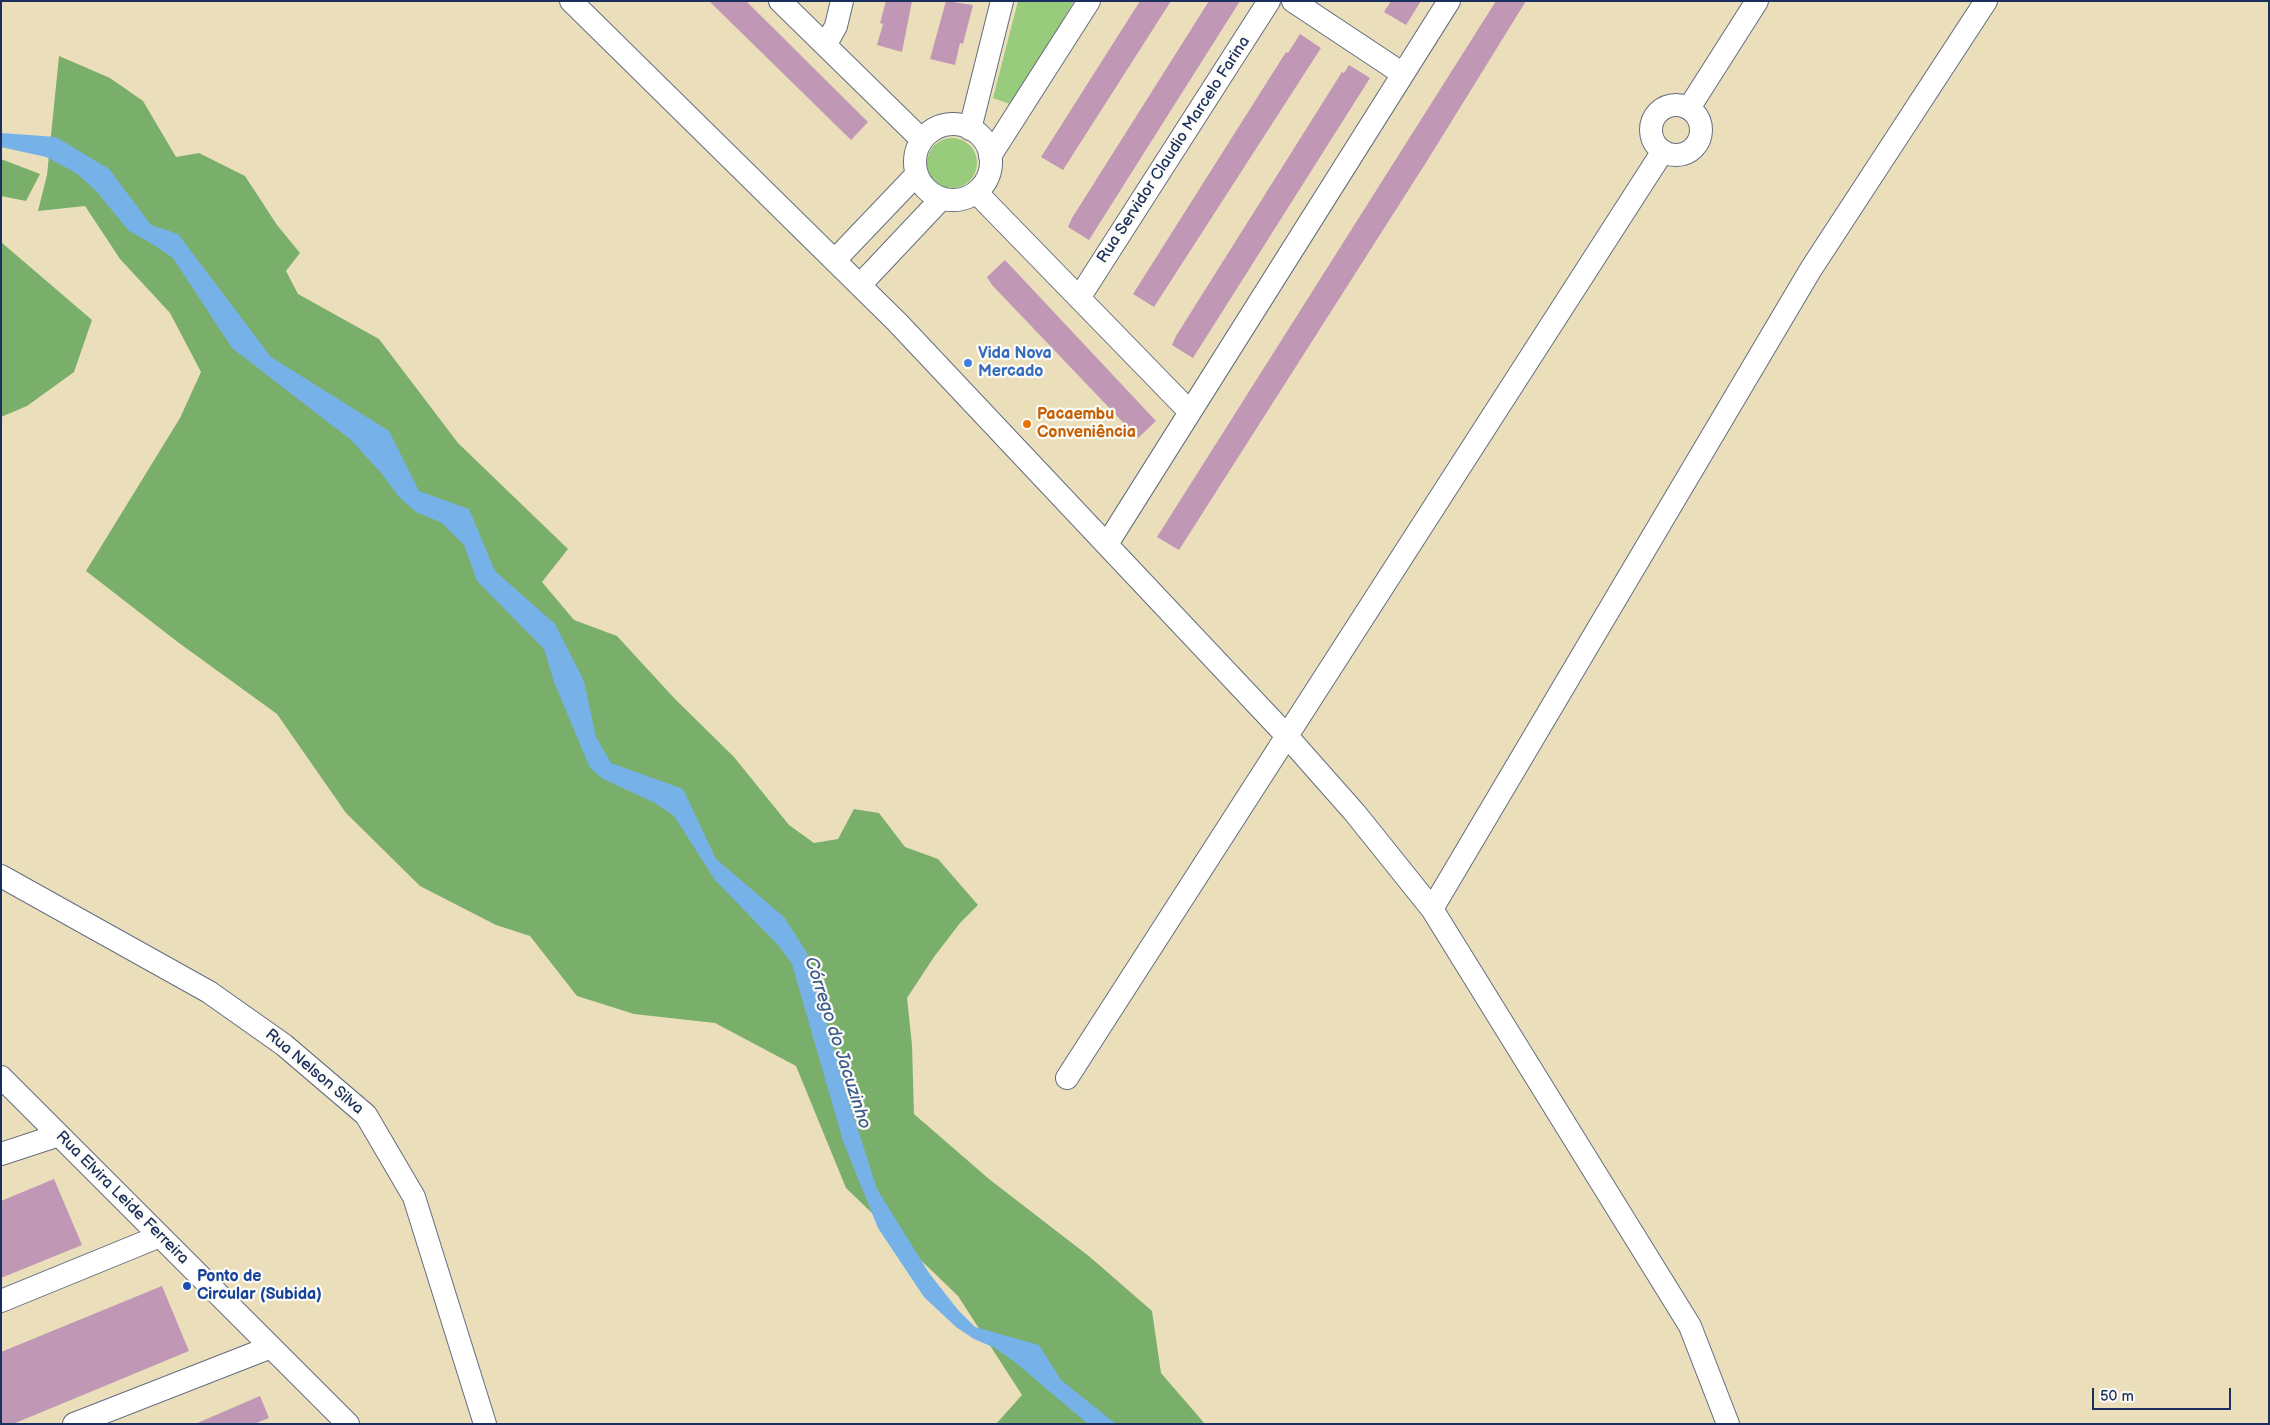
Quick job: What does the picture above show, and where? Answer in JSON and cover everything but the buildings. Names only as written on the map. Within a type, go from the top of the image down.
[{"type":"street","points":[[571,1],[860,285],[1107,544],[1286,735],[1355,813],[1432,909],[1690,1326],[1728,1424]]},
{"type":"street","points":[[780,1],[922,140]]},
{"type":"street","points":[[826,44],[836,26],[842,1]]},
{"type":"street","points":[[970,129],[1002,1]]},
{"type":"street","points":[[990,156],[1089,1]]},
{"type":"street","name":"Rua Servidor Claudio Marcelo Farina","points":[[1079,298],[1269,1]]},
{"type":"street","points":[[1293,1],[1403,74]]},
{"type":"street","points":[[1107,544],[1449,1]]},
{"type":"street","points":[[1689,108],[1757,1]]},
{"type":"street","points":[[1432,909],[1811,269],[1986,1]]},
{"type":"street","points":[[1674,105],[1689,108],[1699,120],[1701,128],[1697,143],[1686,153],[1670,154],[1663,151],[1652,139],[1651,132],[1654,117],[1666,107],[1674,105]]},
{"type":"street","points":[[952,124],[970,129],[983,139],[990,156],[989,173],[984,183],[976,192],[954,200],[942,198],[931,193],[922,185],[915,163],[916,151],[922,140],[940,126],[952,124]]},
{"type":"street","points":[[1066,1078],[1663,151]]},
{"type":"street","points":[[835,260],[917,174]]},
{"type":"street","points":[[976,192],[1190,412]]},
{"type":"street","points":[[860,285],[942,198]]},
{"type":"street","name":"Rua Nelson Silva","points":[[1,876],[209,992],[284,1045],[366,1114],[414,1197],[485,1424]]},
{"type":"street","name":"Rua Elvira Leide Ferreira","points":[[1,1077],[348,1424]]},
{"type":"street","points":[[1,1154],[59,1135]]},
{"type":"street","points":[[1,1301],[160,1236]]},
{"type":"street","points":[[74,1424],[271,1347]]},
{"type":"green space","points":[[1018,1],[1074,1],[1013,105],[993,98]]},
{"type":"green space","points":[[59,56],[110,78],[143,101],[176,157],[199,153],[245,176],[277,225],[300,253],[286,271],[298,294],[379,339],[458,443],[568,549],[542,582],[574,620],[617,636],[675,699],[734,757],[789,825],[814,843],[838,839],[854,809],[879,813],[905,847],[938,859],[978,905],[960,923],[934,957],[907,998],[912,1045],[914,1114],[989,1179],[1090,1257],[1152,1311],[1161,1373],[1205,1424],[996,1424],[1022,1395],[958,1296],[846,1188],[796,1066],[715,1023],[634,1014],[577,996],[530,936],[496,925],[420,886],[346,813],[277,714],[179,643],[86,571],[180,418],[201,372],[170,313],[120,259],[85,206],[38,211],[47,175]]},
{"type":"green space","points":[[952,138],[961,140],[972,149],[977,163],[975,172],[966,183],[952,188],[943,186],[932,177],[927,163],[929,154],[938,143]]},
{"type":"green space","points":[[1,159],[40,174],[26,201],[1,196]]},
{"type":"green space","points":[[1,242],[92,320],[74,372],[27,406],[1,417]]},
{"type":"water","points":[[1,133],[56,137],[109,169],[151,225],[178,234],[271,357],[389,431],[419,491],[469,509],[495,571],[555,624],[584,681],[596,737],[611,763],[683,789],[716,859],[784,917],[807,953],[846,1092],[877,1189],[929,1273],[958,1310],[975,1327],[1039,1345],[1061,1380],[1116,1424],[1088,1424],[1016,1363],[995,1348],[974,1339],[956,1327],[924,1297],[878,1228],[843,1141],[792,964],[779,946],[715,880],[674,816],[655,803],[603,779],[590,768],[554,682],[544,649],[477,581],[464,545],[442,523],[416,512],[399,497],[382,474],[351,440],[232,348],[173,258],[129,231],[96,191],[76,173],[46,157],[1,147]]},
{"type":"place","name":"Vida Nova Mercado","points":[[968,363]]},
{"type":"place","name":"Pacaembu Conveniência","points":[[1027,424]]},
{"type":"place","name":"Ponto de Circular (Subida)","points":[[187,1286]]},
{"type":"water label","name":"Córrego do Jacuzinho","points":[[837,1043]]}]
